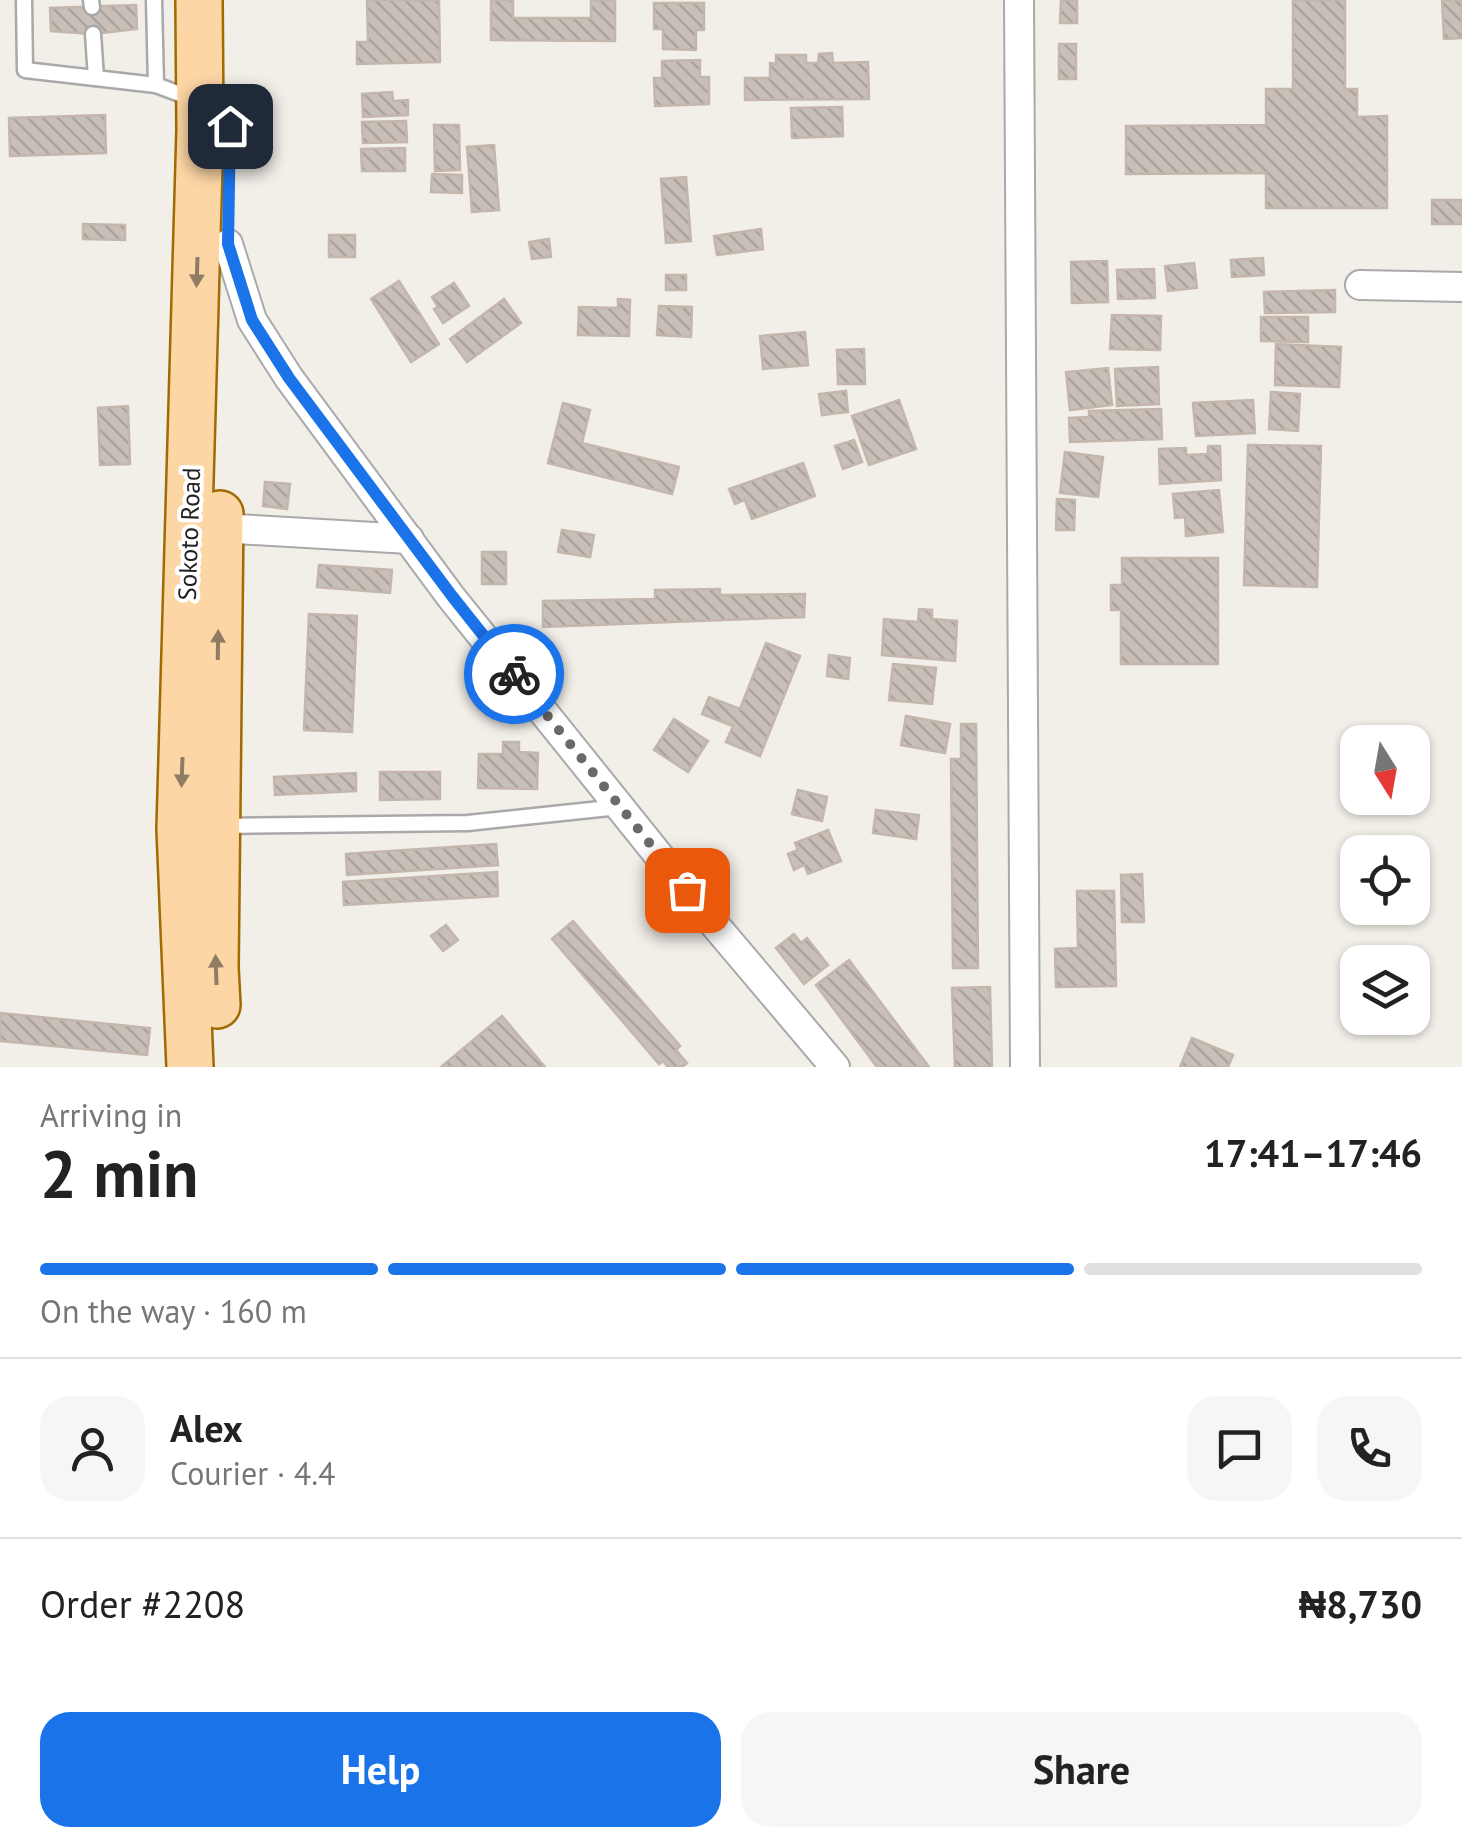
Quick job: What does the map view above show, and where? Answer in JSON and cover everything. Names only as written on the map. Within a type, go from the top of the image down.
[{"type":"main road","name":"Sokoto Road","points":[[190,1067],[180,829],[200,102],[198,0]]},
{"type":"main road","name":"Sokoto Road","points":[[221,1067],[215,968],[230,126],[228,0]]},
{"type":"street","points":[[1019,0],[1025,1067]]},
{"type":"street","points":[[228,244],[252,320],[289,378],[452,596],[835,1067]]},
{"type":"street","points":[[1360,285],[1462,287]]},
{"type":"street","points":[[220,528],[409,540]]},
{"type":"lane","points":[[24,0],[25,70],[156,86],[200,102]]},
{"type":"lane","points":[[154,0],[156,86]]},
{"type":"lane","points":[[93,34],[96,78]]},
{"type":"lane","points":[[216,826],[468,823],[620,807]]},
{"type":"building","points":[[367,0],[439,0],[440,62],[357,64],[357,42],[368,42]]},
{"type":"building","points":[[491,0],[513,0],[513,18],[591,18],[591,0],[615,0],[615,41],[491,40]]},
{"type":"building","points":[[1061,0],[1077,0],[1077,23],[1060,23]]},
{"type":"building","points":[[1293,0],[1345,0],[1345,89],[1357,89],[1357,117],[1387,116],[1387,208],[1266,208],[1266,173],[1126,174],[1126,126],[1266,125],[1266,89],[1293,89]]},
{"type":"building","points":[[1442,0],[1462,0],[1462,38],[1444,39]]},
{"type":"building","points":[[654,3],[704,3],[704,30],[696,30],[696,50],[663,49],[663,29],[654,29]]},
{"type":"building","points":[[136,5],[137,29],[93,34],[51,31],[50,8]]},
{"type":"building","points":[[1059,44],[1076,44],[1076,79],[1059,79]]},
{"type":"building","points":[[832,53],[833,63],[868,62],[869,99],[745,100],[745,78],[770,78],[770,63],[776,64],[776,55],[806,55],[806,63],[818,63],[819,54]]},
{"type":"building","points":[[700,60],[700,77],[709,77],[709,104],[655,106],[654,78],[662,78],[662,61]]},
{"type":"building","points":[[392,92],[393,101],[408,100],[408,115],[363,117],[362,94]]},
{"type":"building","points":[[842,107],[843,136],[792,138],[791,108]]},
{"type":"building","points":[[105,115],[106,153],[10,156],[9,118]]},
{"type":"building","points":[[406,121],[407,142],[363,143],[362,122]]},
{"type":"building","points":[[434,125],[459,125],[460,170],[435,171]]},
{"type":"building","points":[[494,145],[499,210],[472,212],[467,147]]},
{"type":"building","points":[[405,148],[405,171],[362,171],[361,149]]},
{"type":"building","points":[[432,174],[462,175],[462,193],[431,192]]},
{"type":"building","points":[[686,177],[691,241],[666,243],[661,179]]},
{"type":"building","points":[[1432,200],[1462,200],[1462,224],[1432,224]]},
{"type":"building","points":[[83,224],[125,225],[125,240],[83,239]]},
{"type":"building","points":[[761,229],[763,249],[717,255],[714,236]]},
{"type":"building","points":[[329,235],[355,235],[355,257],[329,257]]},
{"type":"building","points":[[549,239],[551,257],[532,259],[529,242]]},
{"type":"building","points":[[1263,258],[1264,275],[1232,277],[1231,260]]},
{"type":"building","points":[[1107,261],[1108,302],[1072,303],[1071,262]]},
{"type":"building","points":[[1194,263],[1197,288],[1168,291],[1165,266]]},
{"type":"building","points":[[1154,269],[1155,298],[1118,299],[1117,270]]},
{"type":"building","points":[[666,275],[686,275],[686,290],[666,290]]},
{"type":"building","points":[[399,281],[439,344],[411,362],[371,299]]},
{"type":"building","points":[[454,283],[469,306],[443,323],[432,297]]},
{"type":"building","points":[[1335,290],[1335,312],[1265,313],[1264,292]]},
{"type":"building","points":[[504,299],[521,323],[467,362],[450,339]]},
{"type":"building","points":[[618,299],[630,300],[629,336],[578,335],[579,307],[618,308]]},
{"type":"building","points":[[659,306],[692,307],[691,337],[657,335]]},
{"type":"building","points":[[1112,315],[1161,316],[1160,350],[1110,349]]},
{"type":"building","points":[[1261,317],[1308,317],[1308,342],[1261,341]]},
{"type":"building","points":[[805,332],[808,365],[763,369],[760,336]]},
{"type":"building","points":[[1276,344],[1341,347],[1339,387],[1275,385]]},
{"type":"building","points":[[864,349],[865,384],[838,384],[837,350]]},
{"type":"building","points":[[1158,367],[1159,404],[1117,406],[1115,369]]},
{"type":"building","points":[[1108,368],[1112,405],[1070,410],[1066,372]]},
{"type":"building","points":[[846,391],[848,412],[822,415],[819,394]]},
{"type":"building","points":[[1271,392],[1300,394],[1298,431],[1269,429]]},
{"type":"building","points":[[899,400],[916,449],[869,465],[852,416]]},
{"type":"building","points":[[1253,400],[1255,433],[1196,436],[1193,403]]},
{"type":"building","points":[[563,403],[590,410],[582,443],[679,467],[672,494],[548,463]]},
{"type":"building","points":[[128,406],[130,464],[100,465],[98,408]]},
{"type":"building","points":[[1161,409],[1162,439],[1070,442],[1069,418],[1089,417],[1089,411]]},
{"type":"building","points":[[854,440],[862,462],[843,469],[835,446]]},
{"type":"building","points":[[1248,445],[1321,446],[1317,587],[1244,585]]},
{"type":"building","points":[[1208,446],[1220,446],[1221,480],[1160,484],[1159,449],[1186,448],[1186,455],[1208,454]]},
{"type":"building","points":[[1065,452],[1103,457],[1098,497],[1060,493]]},
{"type":"building","points":[[803,463],[815,496],[752,519],[745,500],[735,504],[729,489]]},
{"type":"building","points":[[265,482],[290,484],[287,509],[263,506]]},
{"type":"building","points":[[1219,490],[1223,532],[1186,536],[1185,517],[1175,518],[1173,494]]},
{"type":"building","points":[[1057,499],[1075,500],[1074,530],[1056,530]]},
{"type":"building","points":[[562,530],[594,535],[590,557],[558,552]]},
{"type":"building","points":[[482,552],[506,552],[506,584],[482,584]]},
{"type":"building","points":[[1122,558],[1218,558],[1218,664],[1121,664],[1121,610],[1111,610],[1111,585],[1122,585]]},
{"type":"building","points":[[319,565],[392,570],[390,593],[317,587]]},
{"type":"building","points":[[720,589],[720,595],[805,594],[804,617],[543,627],[543,601],[655,599],[655,590]]},
{"type":"building","points":[[919,609],[932,610],[932,619],[957,621],[955,661],[882,655],[884,619],[918,622]]},
{"type":"building","points":[[309,614],[357,616],[352,732],[304,730]]},
{"type":"building","points":[[766,643],[800,656],[760,756],[726,742],[733,726],[702,714],[709,697],[740,709]]},
{"type":"building","points":[[829,655],[850,658],[848,679],[827,676]]},
{"type":"building","points":[[893,664],[936,668],[932,704],[889,700]]},
{"type":"building","points":[[906,716],[950,724],[945,753],[901,745]]},
{"type":"building","points":[[674,719],[708,741],[688,772],[654,750]]},
{"type":"building","points":[[961,724],[976,724],[978,968],[953,968],[951,759],[961,759]]},
{"type":"building","points":[[503,742],[519,742],[519,752],[538,753],[537,789],[478,788],[479,754],[503,754]]},
{"type":"building","points":[[380,772],[440,772],[440,799],[380,800]]},
{"type":"building","points":[[356,773],[356,791],[275,795],[274,777]]},
{"type":"building","points":[[798,790],[827,797],[822,821],[792,814]]},
{"type":"building","points":[[876,810],[919,815],[916,839],[873,833]]},
{"type":"building","points":[[828,830],[841,861],[808,874],[804,865],[794,870],[788,854],[798,850],[795,843]]},
{"type":"building","points":[[496,844],[498,865],[347,875],[346,854]]},
{"type":"building","points":[[497,872],[498,896],[344,905],[343,882]]},
{"type":"building","points":[[1142,874],[1144,922],[1122,922],[1121,875]]},
{"type":"building","points":[[1077,891],[1114,891],[1116,986],[1056,987],[1055,949],[1078,948]]},
{"type":"building","points":[[573,921],[680,1046],[676,1050],[687,1063],[682,1067],[668,1067],[663,1061],[659,1064],[552,939]]},
{"type":"building","points":[[446,925],[458,940],[443,951],[431,936]]},
{"type":"building","points":[[794,934],[801,943],[807,938],[828,965],[804,984],[776,948]]},
{"type":"building","points":[[849,960],[929,1067],[877,1067],[816,985]]},
{"type":"building","points":[[990,987],[992,1067],[955,1067],[952,988]]},
{"type":"building","points":[[0,1013],[150,1028],[147,1055],[0,1041]]},
{"type":"building","points":[[502,1016],[545,1067],[441,1067]]},
{"type":"building","points":[[1192,1038],[1233,1055],[1228,1067],[1180,1067]]},
{"type":"way so far","points":[[514,674],[687,890]]},
{"type":"route","points":[[230,126],[228,244],[252,320],[289,378],[514,674]]}]
